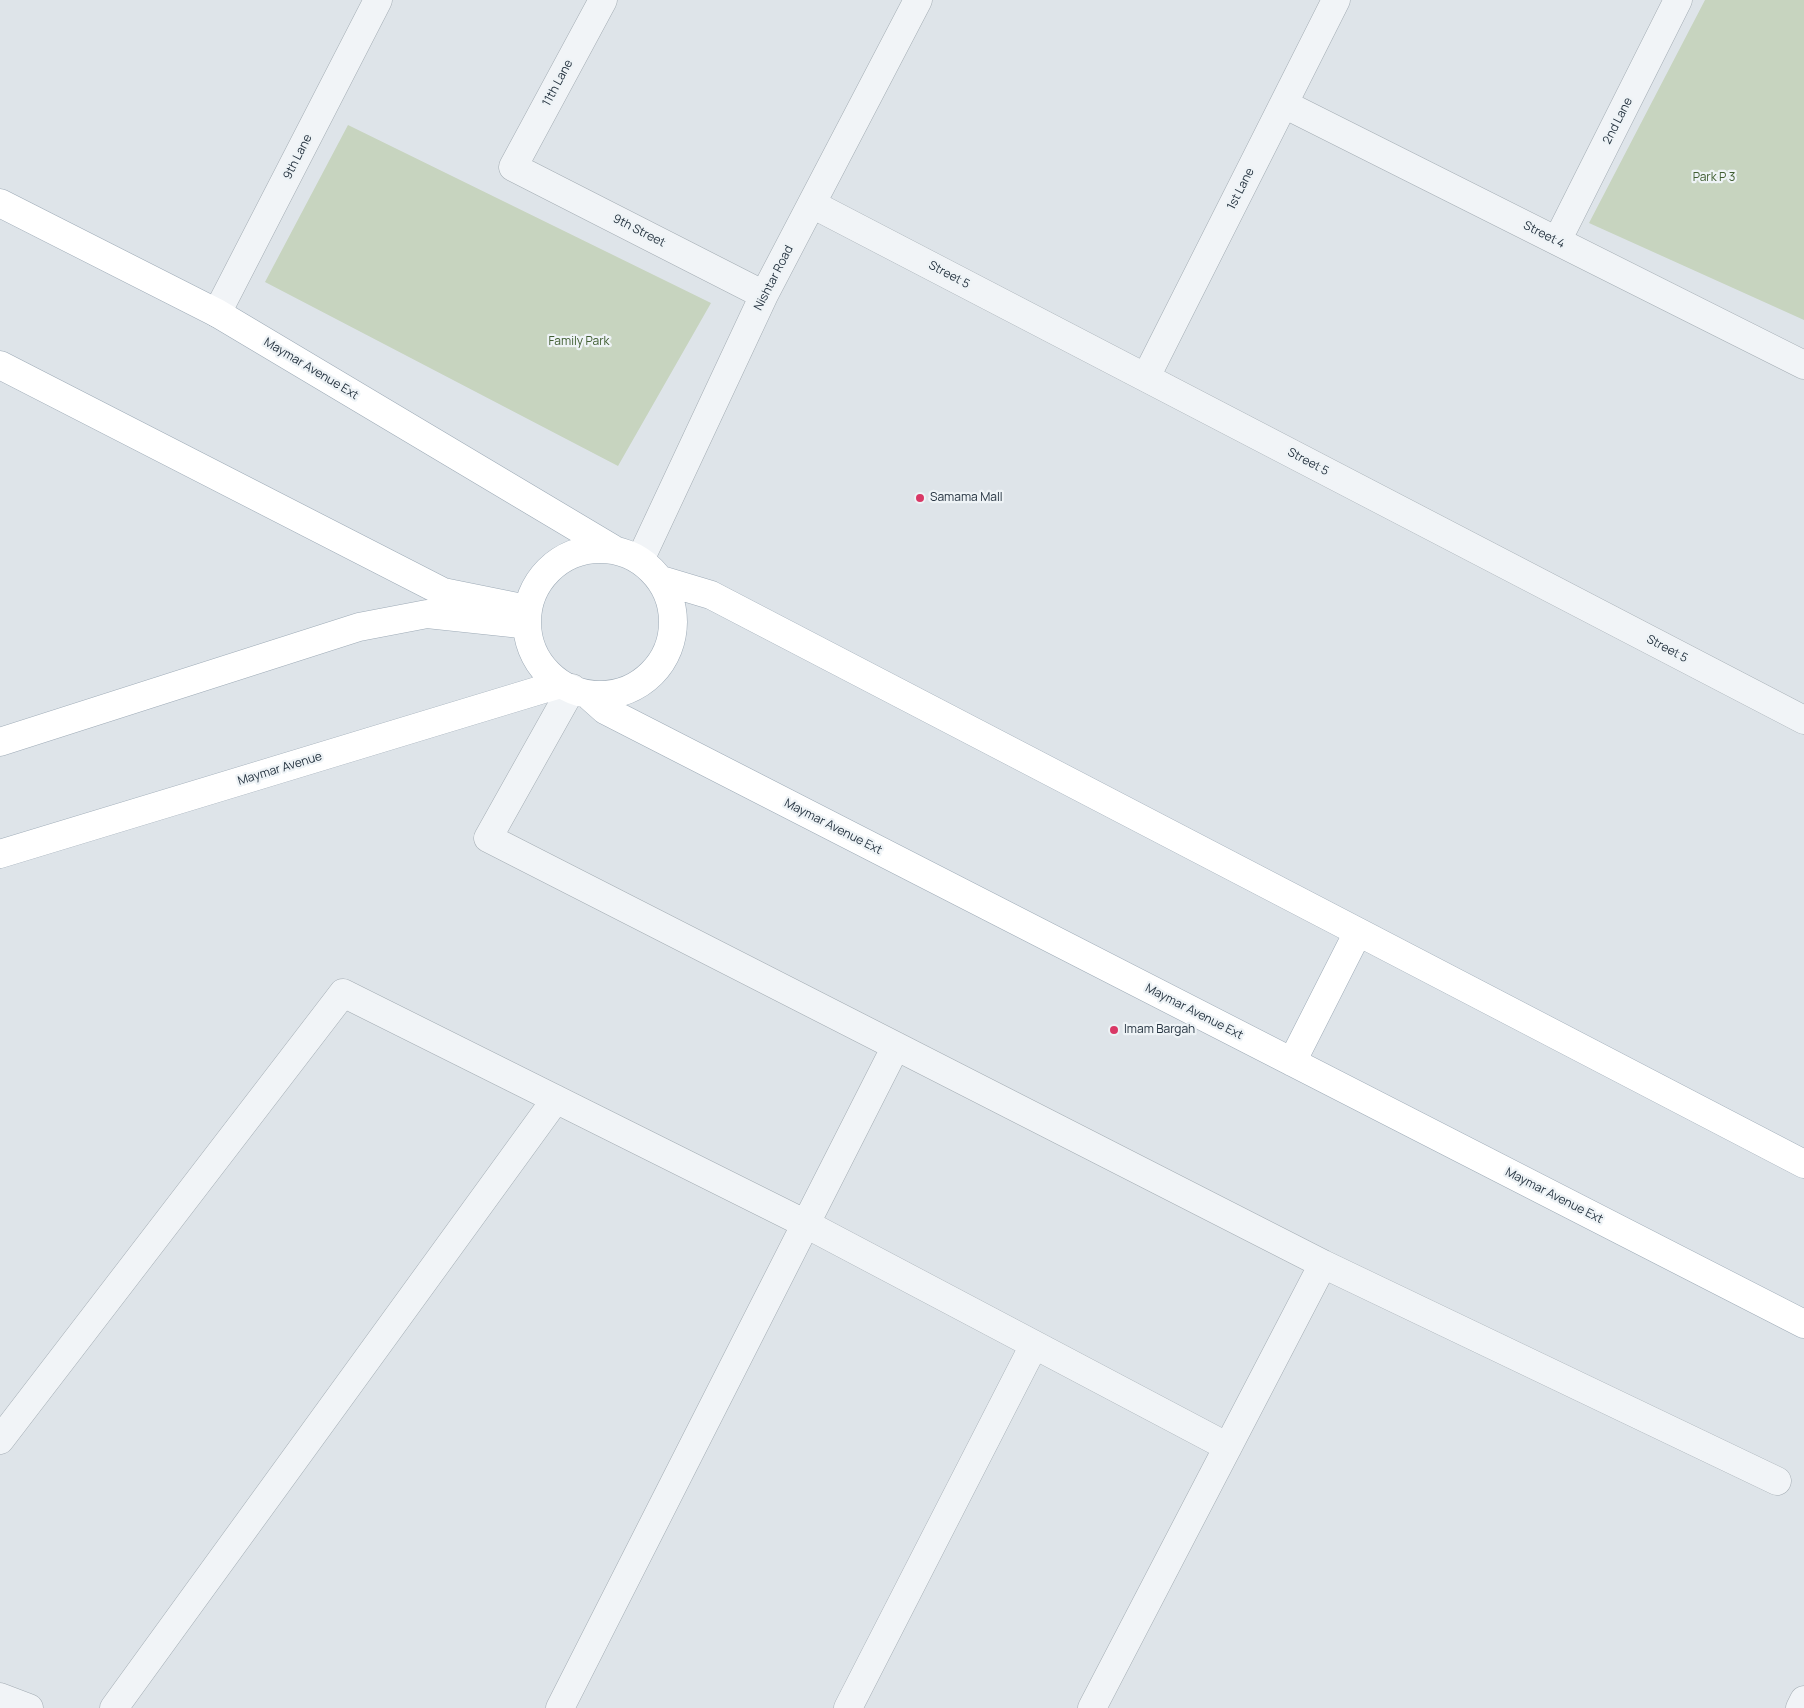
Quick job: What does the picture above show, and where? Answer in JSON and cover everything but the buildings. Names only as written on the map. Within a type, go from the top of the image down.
[{"type":"main road","name":"Maymar Avenue Ext","points":[[0,203],[217,313],[613,550]]},
{"type":"main road","points":[[0,365],[443,592],[527,617]]},
{"type":"main road","points":[[584,550],[613,550],[640,560],[661,580],[672,606],[673,635],[662,661],[642,682],[616,694],[573,689],[540,664],[528,638],[527,617],[538,582],[558,562],[584,550]]},
{"type":"main road","points":[[661,580],[711,595],[1804,1164]]},
{"type":"main road","points":[[0,742],[359,627],[427,614],[527,617]]},
{"type":"main road","name":"Maymar Avenue Ext","points":[[573,689],[605,710],[1804,1324]]},
{"type":"main road","name":"Maymar Avenue","points":[[0,854],[573,689]]},
{"type":"main road","points":[[1292,1062],[1358,932]]},
{"type":"street","name":"9th Lane","points":[[217,313],[378,0]]},
{"type":"street","name":"11th Lane","points":[[513,167],[603,0]]},
{"type":"street","name":"Nishtar Road","points":[[640,560],[764,295],[918,0]]},
{"type":"street","name":"1st Lane","points":[[1146,377],[1336,0]]},
{"type":"street","name":"2nd Lane","points":[[1557,241],[1678,0]]},
{"type":"street","name":"Street 4","points":[[1284,104],[1804,365]]},
{"type":"street","name":"9th Street","points":[[513,167],[764,295]]},
{"type":"street","name":"Street 5","points":[[812,204],[1804,720]]},
{"type":"street","points":[[573,689],[488,838],[1323,1264],[1777,1481]]},
{"type":"street","points":[[0,1440],[343,993],[806,1224],[1228,1447]]},
{"type":"street","points":[[560,1708],[896,1046]]},
{"type":"street","points":[[114,1708],[556,1100]]},
{"type":"street","points":[[1092,1708],[1323,1264]]},
{"type":"street","points":[[848,1708],[1034,1345]]},
{"type":"street","points":[[0,1697],[29,1708]]},
{"type":"street","points":[[1800,1708],[1804,1700]]},
{"type":"green space","name":"Park P 3","points":[[1705,0],[1804,0],[1804,320],[1589,223]]},
{"type":"green space","name":"Family Park","points":[[348,125],[711,303],[618,466],[265,282]]},
{"type":"place","name":"Samama Mall","points":[[920,498]]},
{"type":"place","name":"Imam Bargah","points":[[1114,1030]]}]
